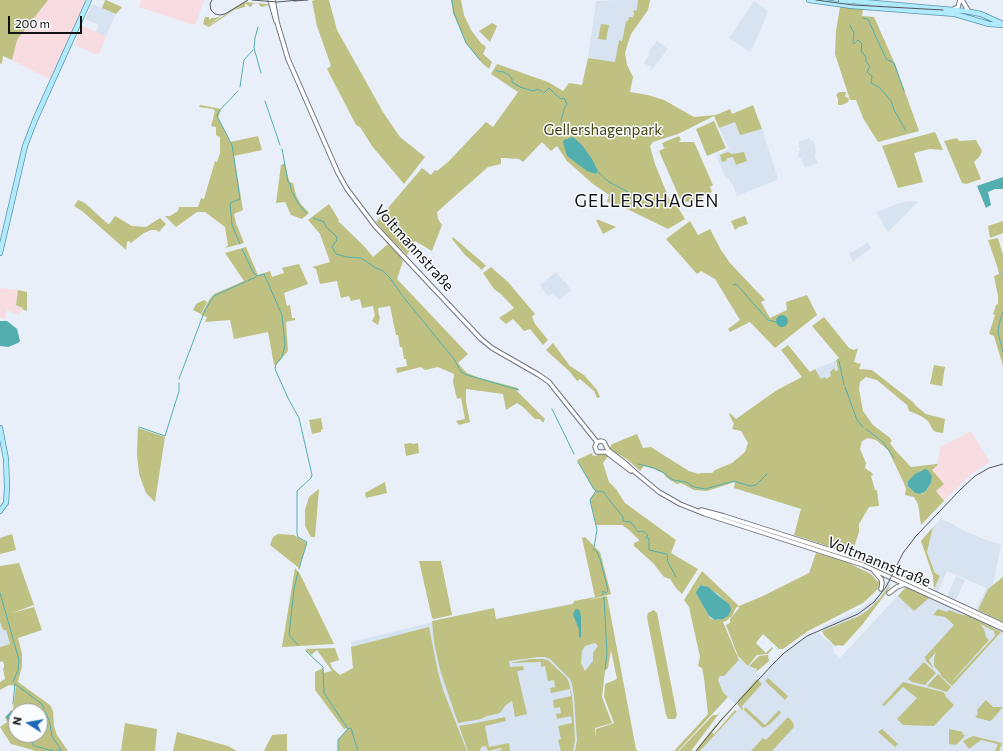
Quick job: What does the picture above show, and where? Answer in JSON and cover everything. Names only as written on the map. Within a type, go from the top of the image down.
[{"type":"main road","points":[[0,253],[25,146],[35,120],[89,0]]},
{"type":"main road","points":[[809,0],[852,6],[955,14],[990,24],[1003,24]]},
{"type":"main road","points":[[841,0],[969,12],[984,15],[1003,24]]},
{"type":"main road","points":[[969,12],[970,18]]},
{"type":"main road","points":[[0,428],[6,459],[7,492],[5,505],[0,511]]},
{"type":"street","name":"Voltmannstraße","points":[[270,0],[273,14],[277,22]]},
{"type":"street","name":"Voltmannstraße","points":[[273,0],[277,22],[290,64],[344,186],[370,220],[486,344],[494,350],[540,375],[551,384],[597,442]]},
{"type":"street","points":[[954,10],[960,5],[961,0]]},
{"type":"street","points":[[961,0],[969,12]]},
{"type":"street","points":[[597,442],[604,442],[606,445],[605,450],[600,452],[596,450],[595,446],[597,442]]},
{"type":"street","name":"Voltmannstraße","points":[[605,450],[668,498],[685,506],[724,516],[865,561],[1003,625]]},
{"type":"street","name":"Voltmannstraße","points":[[698,510],[705,514],[851,560],[1003,629]]},
{"type":"street","points":[[872,569],[881,579],[881,589]]},
{"type":"street","points":[[889,594],[897,587],[905,584]]},
{"type":"shaded area","points":[[48,0],[86,0],[51,80],[12,60],[17,40]]},
{"type":"shaded area","points":[[141,0],[204,0],[194,25],[139,7]]},
{"type":"shaded area","points":[[638,0],[639,6],[637,11],[633,11],[633,18],[626,21],[622,41],[619,41],[615,63],[588,58],[596,1]]},
{"type":"shaded area","points":[[754,1],[768,11],[750,52],[729,38]]},
{"type":"shaded area","points":[[92,4],[116,14],[106,36],[96,32],[99,25],[85,19]]},
{"type":"shaded area","points":[[82,26],[106,36],[99,54],[95,54],[75,43]]},
{"type":"shaded area","points":[[657,41],[668,49],[651,71],[651,67],[644,63],[650,54],[648,53],[650,49]]},
{"type":"shaded area","points":[[735,122],[750,132],[762,129],[778,178],[777,180],[737,196],[732,183],[731,184],[729,179],[726,179],[716,155],[729,149],[719,128]]},
{"type":"shaded area","points":[[810,138],[810,141],[813,140],[816,150],[815,156],[818,163],[805,168],[801,158],[798,157],[799,151],[801,150],[799,147],[799,142]]},
{"type":"shaded area","points":[[911,201],[918,202],[888,232],[876,212],[899,203]]},
{"type":"shaded area","points":[[868,242],[871,248],[853,262],[849,254]]},
{"type":"shaded area","points":[[556,272],[571,290],[559,300],[553,293],[548,297],[540,285]]},
{"type":"shaded area","points":[[0,288],[18,290],[16,305],[23,308],[19,315],[7,310],[5,319],[0,318]]},
{"type":"shaded area","points":[[836,360],[839,379],[825,386],[815,369]]},
{"type":"shaded area","points":[[971,431],[990,462],[970,475],[944,501],[936,491],[944,484],[932,470],[938,465],[940,447]]},
{"type":"shaded area","points":[[941,519],[964,531],[1001,544],[993,585],[988,589],[975,618],[1003,632],[1003,751],[700,751],[740,708],[723,692],[718,680],[720,676],[724,676],[740,659],[748,666],[757,669],[756,673],[760,676],[784,653],[804,637],[815,631],[833,645],[834,653],[840,658],[905,588],[929,598],[940,576],[935,573],[927,552],[933,527]],"holes":[[[947,571],[986,588],[976,609],[956,600],[965,580],[956,576],[947,596],[938,592]]]},
{"type":"shaded area","points":[[887,581],[891,583],[880,598],[868,610],[859,616],[822,631],[824,626],[872,601]]},
{"type":"shaded area","points":[[604,597],[606,653],[602,699],[612,723],[595,728],[591,751],[389,751],[353,664],[351,642],[470,613],[471,624]]},
{"type":"shaded area","points":[[0,622],[3,630],[6,630],[10,644],[0,647]]},
{"type":"green space","points":[[0,0],[48,0],[17,40],[12,60],[3,56],[2,63],[0,64]]},
{"type":"green space","points":[[105,0],[122,7],[116,14],[102,8]]},
{"type":"green space","points":[[329,0],[337,30],[383,112],[400,137],[425,157],[404,184],[372,146],[360,127],[356,125],[327,69],[331,66],[317,26],[312,1]]},
{"type":"green space","points":[[451,0],[461,0],[464,15],[471,30],[486,47],[483,54],[492,62],[489,69],[482,63],[466,43],[453,13]]},
{"type":"green space","name":"Gellershagenpark","points":[[638,0],[650,0],[648,10],[631,34],[625,53],[627,65],[633,77],[630,92],[648,95],[664,100],[694,117],[716,115],[730,109],[732,114],[753,105],[762,129],[740,135],[735,122],[719,128],[714,116],[678,134],[653,142],[650,146],[655,164],[670,201],[677,206],[685,219],[668,229],[621,206],[607,202],[609,195],[593,184],[567,161],[557,146],[551,151],[542,142],[523,162],[519,159],[501,158],[501,164],[488,167],[437,212],[438,219],[442,225],[432,251],[415,241],[407,255],[376,222],[422,168],[431,175],[435,170],[437,171],[448,162],[486,122],[493,127],[518,92],[491,74],[497,64],[548,82],[563,91],[569,83],[582,85],[588,58],[615,62],[619,40],[622,41],[626,21],[628,21],[629,17],[633,17],[633,11],[637,10]]},
{"type":"green space","points":[[244,2],[257,3],[252,4],[250,7],[245,3],[245,7],[234,10],[209,27],[203,24],[205,17],[209,17],[210,20],[211,18],[221,16],[208,26]]},
{"type":"green space","points":[[258,3],[268,4],[269,5],[261,7]]},
{"type":"green space","points":[[840,7],[863,8],[862,16],[874,17],[895,64],[919,131],[878,142],[863,118],[856,100],[850,100],[835,54],[836,31]]},
{"type":"green space","points":[[492,23],[497,26],[490,42],[479,31]]},
{"type":"green space","points":[[601,24],[609,25],[606,40],[598,39]]},
{"type":"green space","points":[[839,92],[846,92],[845,97],[849,98],[848,102],[838,105],[836,95]]},
{"type":"green space","points":[[200,105],[221,109],[218,118],[230,142],[258,136],[262,150],[234,156],[243,210],[234,214],[244,243],[225,248],[228,245],[225,227],[205,212],[197,212],[176,227],[165,216],[170,216],[178,211],[179,207],[198,207],[201,198],[204,199],[215,161],[217,162],[220,153],[220,137],[216,135],[216,127],[211,126],[215,111],[213,109],[199,107]]},
{"type":"green space","points":[[714,121],[726,148],[707,156],[696,129]]},
{"type":"green space","points":[[935,132],[943,150],[930,149],[914,153],[923,182],[898,188],[882,146]]},
{"type":"green space","points":[[679,136],[681,140],[678,142],[694,142],[713,185],[710,187],[712,192],[693,202],[687,202],[680,199],[659,151],[669,146],[664,148],[662,143]]},
{"type":"green space","points":[[957,138],[959,141],[976,140],[982,151],[980,156],[974,162],[981,179],[966,184],[962,183],[944,141]]},
{"type":"green space","points":[[728,152],[732,154],[744,152],[747,161],[736,165],[733,157],[727,158],[726,161],[722,162],[720,155]]},
{"type":"green space","points":[[285,163],[288,177],[290,182],[293,183],[296,195],[300,203],[309,213],[302,219],[291,215],[285,202],[276,203],[281,165]]},
{"type":"green space","points":[[78,200],[85,203],[108,224],[115,216],[132,226],[146,227],[160,218],[166,224],[159,232],[156,230],[151,230],[144,233],[131,243],[129,241],[127,242],[126,250],[82,211],[74,206]]},
{"type":"green space","points":[[329,204],[339,220],[338,221],[364,246],[373,257],[388,244],[400,256],[403,261],[397,279],[468,354],[458,363],[463,369],[467,373],[480,378],[518,388],[517,391],[545,419],[543,423],[540,419],[535,419],[517,403],[506,410],[503,394],[466,389],[466,402],[470,422],[459,425],[456,421],[465,419],[461,398],[457,399],[453,382],[454,374],[438,367],[425,370],[421,367],[397,373],[396,368],[407,366],[402,347],[400,347],[398,335],[396,335],[390,306],[378,308],[380,317],[378,325],[372,321],[375,315],[373,306],[362,308],[360,299],[351,301],[349,296],[341,298],[337,281],[320,284],[316,269],[312,267],[330,262],[320,234],[308,220]]},
{"type":"green space","points":[[745,216],[748,224],[735,230],[731,221]]},
{"type":"green space","points":[[596,220],[599,220],[616,227],[603,234]]},
{"type":"green space","points":[[690,221],[698,235],[710,229],[730,263],[765,300],[761,302],[770,318],[787,310],[786,302],[807,295],[817,315],[775,348],[750,322],[730,332],[728,329],[740,320],[715,279],[701,271],[697,274],[666,239]]},
{"type":"green space","points":[[1003,221],[1003,233],[990,238],[988,226]]},
{"type":"green space","points":[[453,237],[486,266],[481,270],[465,255],[452,239]]},
{"type":"green space","points":[[998,238],[1003,255],[1003,366],[994,336],[989,334],[995,315],[993,314],[996,305],[998,304],[994,276],[999,274],[988,240]]},
{"type":"green space","points":[[246,247],[258,275],[270,271],[272,277],[284,273],[282,268],[299,264],[308,284],[284,293],[287,306],[290,305],[292,318],[295,318],[295,320],[286,322],[288,351],[277,364],[274,365],[268,332],[234,339],[230,320],[205,322],[207,317],[201,315],[214,294],[244,281],[225,253]]},
{"type":"green space","points":[[491,267],[508,282],[535,314],[532,317],[535,324],[548,340],[543,345],[530,329],[524,331],[513,319],[506,324],[499,318],[514,308],[494,289],[483,273]]},
{"type":"green space","points":[[18,290],[27,292],[27,311],[16,305]]},
{"type":"green space","points":[[204,300],[207,302],[201,314],[193,310],[196,304]]},
{"type":"green space","points":[[824,317],[849,348],[854,350],[858,348],[854,362],[861,364],[859,369],[872,370],[926,414],[945,419],[943,433],[936,432],[933,430],[928,421],[909,411],[907,405],[877,380],[866,377],[860,382],[859,389],[863,411],[873,425],[890,438],[892,441],[890,443],[895,450],[911,467],[938,465],[932,470],[944,484],[936,491],[944,501],[921,525],[918,504],[914,497],[905,495],[906,489],[903,481],[888,450],[876,440],[868,438],[862,441],[860,449],[866,463],[865,468],[873,475],[871,476],[875,490],[877,490],[879,506],[869,507],[859,524],[859,532],[852,554],[794,535],[801,509],[734,488],[735,482],[707,491],[694,490],[681,483],[677,484],[667,478],[663,473],[654,469],[644,466],[640,471],[628,460],[610,449],[612,444],[637,434],[643,448],[651,447],[689,471],[699,474],[712,473],[715,470],[732,463],[745,452],[748,443],[741,431],[732,429],[734,424],[729,414],[730,413],[736,419],[777,390],[802,377],[781,350],[788,345],[810,372],[815,369],[821,379],[825,377],[826,379],[831,376],[830,372],[834,368],[835,371],[838,370],[836,360],[839,358],[812,326]],"holes":[[[922,470],[931,483],[922,494],[915,493],[908,486],[908,481]]]},
{"type":"green space","points":[[553,343],[570,366],[584,375],[597,390],[600,397],[597,398],[594,391],[580,379],[577,381],[570,372],[546,350]]},
{"type":"green space","points":[[934,365],[945,367],[942,386],[930,384]]},
{"type":"green space","points":[[321,418],[323,429],[321,432],[312,434],[309,420]]},
{"type":"green space","points":[[138,428],[165,437],[155,502],[146,493],[139,474],[137,454]]},
{"type":"green space","points":[[418,443],[419,453],[406,456],[404,444]]},
{"type":"green space","points":[[592,453],[593,456],[604,454],[608,456],[603,463],[609,482],[616,489],[625,503],[676,540],[671,553],[698,569],[682,594],[670,579],[664,577],[653,563],[634,546],[634,543],[639,540],[629,530],[622,525],[596,525],[590,499],[596,491],[593,489],[577,460]]},
{"type":"green space","points":[[385,482],[387,493],[366,498],[365,493]]},
{"type":"green space","points":[[319,489],[315,537],[311,537],[305,526],[305,510],[309,497]]},
{"type":"green space","points":[[933,527],[927,552],[935,573],[940,576],[934,589],[933,576],[921,541]]},
{"type":"green space","points":[[12,534],[16,550],[0,554],[0,538]]},
{"type":"green space","points":[[278,534],[294,535],[307,543],[299,568],[270,545],[273,537]]},
{"type":"green space","points":[[585,537],[600,552],[611,594],[585,601],[607,596],[636,749],[638,751],[575,751],[577,740],[572,684],[570,679],[550,659],[545,657],[509,661],[510,667],[523,666],[524,670],[517,671],[527,714],[515,717],[512,701],[506,705],[500,713],[481,719],[458,723],[440,670],[434,642],[432,621],[494,608],[496,619],[573,604],[574,601],[595,597],[582,538]],"holes":[[[595,643],[598,646],[593,653],[593,661],[585,671],[581,663],[582,651],[585,646]],[[611,650],[617,679],[605,684],[604,697],[614,723],[596,729],[595,737],[595,728],[612,723],[602,697],[605,671],[608,668]]]},
{"type":"green space","points":[[816,553],[842,560],[871,574],[877,581],[880,581],[878,589],[863,603],[808,631],[783,649],[779,649],[763,634],[756,643],[766,653],[772,647],[773,648],[768,654],[757,655],[748,666],[738,656],[726,625],[730,623],[730,619],[739,608],[738,606],[732,616],[723,622],[739,660],[724,676],[720,676],[718,680],[723,692],[728,697],[678,751],[674,751],[708,714],[702,668],[698,666],[700,657],[689,607],[684,600],[702,571],[739,606],[809,573]],"holes":[[[703,585],[718,594],[730,606],[719,620],[715,620],[710,618],[697,594],[698,587]]]},
{"type":"green space","points":[[419,561],[441,561],[452,615],[434,619],[432,618]]},
{"type":"green space","points":[[19,563],[34,605],[12,613],[34,607],[42,630],[18,638],[22,654],[22,666],[18,682],[47,703],[14,703],[16,686],[9,685],[0,690],[0,682],[5,679],[3,668],[4,664],[2,661],[0,662],[0,647],[10,644],[6,630],[3,630],[0,622],[0,566]]},
{"type":"green space","points":[[295,568],[300,574],[334,644],[282,647]]},
{"type":"green space","points":[[1003,577],[1003,622],[978,610],[988,589]]},
{"type":"green space","points":[[891,583],[887,592],[862,625],[843,646],[835,646],[824,635],[822,631],[859,616],[868,610],[880,598]]},
{"type":"green space","points":[[905,588],[929,598],[914,611],[898,596]]},
{"type":"green space","points":[[938,609],[947,612],[949,610],[969,616],[1001,632],[952,686],[940,675],[941,674],[934,666],[936,652],[929,660],[934,669],[926,661],[925,657],[954,625],[945,617],[933,615]],"holes":[[[980,624],[994,631],[995,636],[954,680],[989,640]]]},
{"type":"green space","points":[[654,610],[657,613],[677,715],[675,719],[668,719],[666,715],[647,617],[648,613]]},
{"type":"green space","points":[[429,627],[443,690],[467,751],[338,751],[338,740],[348,728],[344,729],[315,690],[315,672],[323,668],[323,673],[332,671],[317,650],[311,655],[305,649],[335,648],[339,660],[330,663],[333,669],[340,675],[353,668],[351,647]]},
{"type":"green space","points":[[768,655],[769,661],[756,672],[757,669],[749,666],[759,656]]},
{"type":"green space","points":[[531,659],[544,659],[549,661],[567,678],[572,696],[575,740],[573,751],[561,751],[558,740],[561,739],[558,726],[572,723],[571,716],[557,719],[556,714],[561,713],[560,707],[554,708],[553,700],[571,696],[570,689],[551,693],[550,688],[555,687],[554,680],[548,681],[545,666],[541,667],[541,662],[511,663]]},
{"type":"green space","points":[[924,662],[936,673],[925,685],[912,682],[908,679]]},
{"type":"green space","points":[[938,674],[951,687],[947,692],[927,686]]},
{"type":"green space","points":[[768,678],[788,696],[785,700],[765,681]]},
{"type":"green space","points":[[757,679],[762,684],[742,706],[743,711],[738,705],[738,700]]},
{"type":"green space","points":[[903,682],[943,692],[954,705],[934,726],[903,725],[897,719],[917,698],[903,687],[884,706],[882,705]]},
{"type":"green space","points":[[986,700],[993,707],[1003,707],[992,720],[989,721],[975,717],[978,714],[977,710]]},
{"type":"green space","points":[[48,704],[53,711],[54,726],[57,735],[68,751],[34,751],[11,744],[48,743]]},
{"type":"green space","points":[[745,707],[765,725],[779,710],[781,713],[770,724],[763,728],[744,710]]},
{"type":"green space","points":[[731,709],[712,732],[714,734],[735,710],[737,711],[700,751],[695,751],[714,727]]},
{"type":"green space","points":[[721,711],[691,751],[679,751],[713,715],[717,715]]},
{"type":"green space","points":[[8,714],[8,739],[0,727],[7,722],[5,717]]},
{"type":"green space","points":[[505,717],[506,721],[485,726],[489,747],[509,743],[510,751],[497,751],[502,750],[501,748],[488,751],[486,746],[481,747],[480,751],[468,751],[459,726]]},
{"type":"green space","points":[[788,717],[793,722],[794,727],[772,751],[751,751],[763,738],[766,740]]},
{"type":"green space","points":[[125,723],[157,729],[155,751],[121,751]]},
{"type":"green space","points":[[882,729],[898,744],[895,747],[878,732]]},
{"type":"green space","points":[[949,729],[963,732],[962,734],[965,735],[956,745],[949,744]]},
{"type":"green space","points":[[177,732],[228,746],[237,751],[173,751]]},
{"type":"green space","points":[[287,734],[287,751],[264,751],[272,735]]},
{"type":"green space","points":[[973,736],[1002,743],[999,751],[995,751],[998,744],[981,740],[969,749],[963,741]]},
{"type":"water","points":[[573,137],[582,145],[592,159],[598,171],[596,174],[587,171],[567,156],[563,142],[564,140]]},
{"type":"water","points":[[1003,177],[1003,189],[995,189],[988,192],[991,205],[986,208],[977,186]]},
{"type":"water","points":[[780,315],[784,315],[788,321],[784,327],[780,327],[776,323],[776,319]]},
{"type":"water","points":[[0,321],[7,321],[17,329],[20,341],[18,343],[8,347],[0,346]]},
{"type":"water","points":[[925,469],[928,470],[932,476],[931,483],[925,492],[920,494],[915,493],[908,486],[908,481],[915,474]]},
{"type":"water","points":[[701,585],[708,587],[730,605],[731,611],[728,616],[723,619],[715,620],[709,616],[696,593]]},
{"type":"water","points":[[578,609],[581,617],[581,638],[579,637],[579,630],[573,614],[575,610]]},
{"type":"waterway","points":[[452,0],[454,13],[466,43],[480,60]]},
{"type":"waterway","points":[[863,18],[868,19],[886,59],[894,63],[904,91]]},
{"type":"waterway","points":[[850,25],[854,33],[854,44],[858,40],[862,44],[861,51],[866,57],[866,62],[870,66],[867,72],[872,76],[871,83],[880,88],[891,101],[894,110],[906,131]]},
{"type":"waterway","points":[[258,27],[254,48],[261,73]]},
{"type":"waterway","points":[[240,87],[244,60],[253,50]]},
{"type":"waterway","points":[[496,71],[504,72],[509,75],[512,82],[520,87],[533,91],[538,89],[542,92]]},
{"type":"waterway","points":[[544,93],[549,88],[561,99],[564,98],[567,104],[561,121],[569,133]]},
{"type":"waterway","points":[[238,91],[219,111],[217,116],[232,145],[240,199],[230,203],[232,225],[240,244]]},
{"type":"waterway","points":[[265,101],[280,145]]},
{"type":"waterway","points":[[282,149],[288,182],[298,203],[306,213]]},
{"type":"waterway","points":[[597,171],[609,182],[628,192]]},
{"type":"waterway","points":[[313,218],[324,222],[326,227],[336,236],[337,240],[332,247],[336,254],[347,257],[361,258],[383,271],[390,278],[404,298],[454,359],[461,372],[519,390]]},
{"type":"waterway","points":[[242,249],[253,272],[257,276],[264,274],[282,315],[285,345],[282,357],[276,364],[275,369],[299,418],[312,475],[311,478],[297,491],[297,534],[298,537],[307,542],[299,569]]},
{"type":"waterway","points":[[179,379],[205,310],[214,296],[256,277]]},
{"type":"waterway","points":[[733,285],[736,284],[768,320],[776,322]]},
{"type":"waterway","points":[[1003,311],[998,332],[1003,352]]},
{"type":"waterway","points":[[839,361],[844,385]]},
{"type":"waterway","points":[[139,427],[165,436],[179,391],[179,383]]},
{"type":"waterway","points":[[845,387],[857,420],[863,427]]},
{"type":"waterway","points":[[552,409],[574,454]]},
{"type":"waterway","points":[[866,429],[883,442],[894,458]]},
{"type":"waterway","points":[[578,462],[596,491],[590,500],[597,530],[594,547]]},
{"type":"waterway","points":[[638,464],[654,468],[673,480],[686,482],[694,487],[705,489],[734,481],[750,486],[756,485],[767,474]]},
{"type":"waterway","points":[[596,491],[604,492],[623,517],[623,521],[631,522],[638,532],[643,531],[648,535],[646,537],[649,539],[649,550],[667,554],[668,562],[676,577]]},
{"type":"waterway","points":[[593,549],[597,552],[600,559],[607,586],[608,591],[606,593],[603,591],[603,595]]},
{"type":"waterway","points":[[298,572],[294,589],[289,635],[298,645]]},
{"type":"waterway","points":[[0,593],[19,660],[18,670],[13,682]]},
{"type":"waterway","points":[[604,597],[607,654],[605,669]]},
{"type":"waterway","points":[[306,651],[323,667],[324,693],[348,729],[351,728],[358,751]]},
{"type":"waterway","points":[[15,684],[41,703]]},
{"type":"waterway","points":[[13,703],[15,684]]},
{"type":"waterway","points":[[48,718],[52,736],[61,750]]},
{"type":"waterway","points":[[338,751],[338,740],[348,729]]},
{"type":"waterway","points":[[32,743],[34,746],[54,751]]},
{"type":"waterway","points":[[57,750],[61,751]]},
{"type":"tram line","points":[[212,0],[210,4],[211,10],[215,14],[220,15],[225,14],[248,0]]},
{"type":"tram line","points":[[252,0],[277,2],[299,0]]},
{"type":"tram line","points":[[294,1],[308,0]]},
{"type":"tram line","points":[[816,0],[853,5],[943,10]]},
{"type":"tram line","points":[[696,751],[722,719],[784,653],[807,636],[858,614],[874,602],[886,587],[903,553],[916,536],[975,476],[989,468],[1003,464]]},
{"type":"district","name":"GELLERSHAGEN","points":[[647,201]]}]
